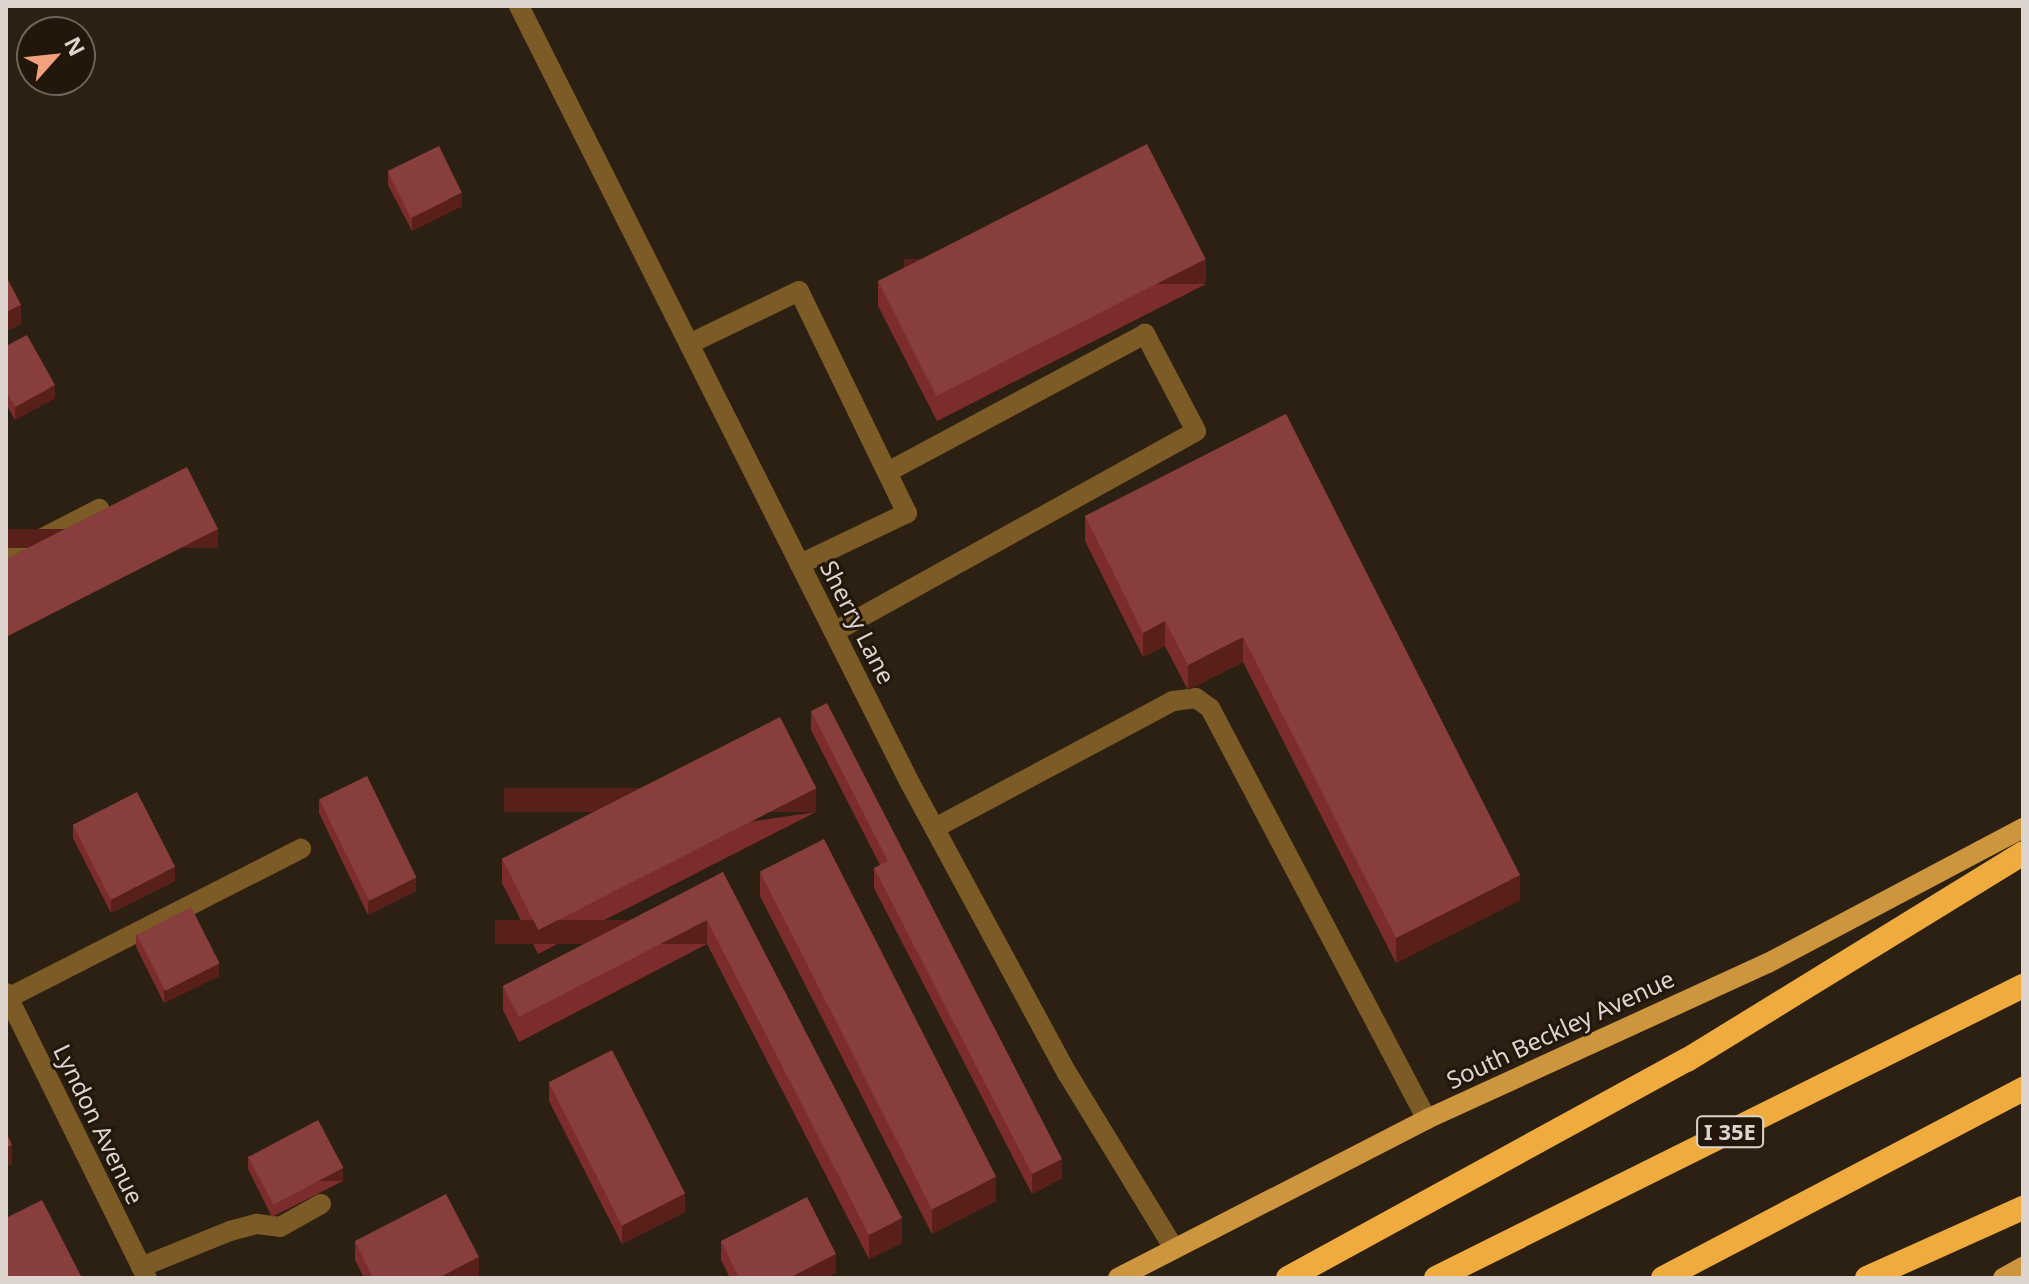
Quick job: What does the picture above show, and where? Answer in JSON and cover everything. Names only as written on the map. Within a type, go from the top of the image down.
[{"type":"highway","points":[[1288,1278],[1687,1060],[2023,853]]},
{"type":"highway","name":"I 35E","points":[[1436,1278],[2023,986]]},
{"type":"highway","points":[[1663,1278],[2023,1089]]},
{"type":"highway","points":[[1867,1278],[2023,1208]]},
{"type":"main road","name":"South Beckley Avenue","points":[[1118,1278],[1427,1119],[1768,963],[2023,828]]},
{"type":"main road","points":[[2003,1278],[2023,1267]]},
{"type":"street","name":"Sherry Lane","points":[[519,6],[935,828],[1067,1073],[1174,1248]]},
{"type":"street","points":[[689,344],[799,291],[907,513],[800,564]]},
{"type":"street","points":[[834,632],[1196,431],[1145,334],[888,472]]},
{"type":"street","points":[[6,557],[99,509]]},
{"type":"street","points":[[935,828],[1173,701],[1196,698],[1210,708],[1427,1119]]},
{"type":"street","points":[[7,995],[301,849]]},
{"type":"street","name":"Lyndon Avenue","points":[[7,995],[144,1272]]},
{"type":"street","points":[[144,1272],[230,1231],[257,1224],[280,1227],[321,1204]]},
{"type":"building","points":[[1147,144],[1206,259],[936,396],[878,281]]},
{"type":"building","points":[[439,146],[462,193],[411,218],[388,171]]},
{"type":"building","points":[[6,276],[21,305],[6,312]]},
{"type":"building","points":[[27,335],[55,385],[15,407],[6,390],[6,346]]},
{"type":"building","points":[[1286,414],[1520,875],[1396,938],[1243,637],[1188,665],[1165,621],[1143,633],[1085,516]]},
{"type":"building","points":[[187,467],[218,529],[6,637],[6,559]]},
{"type":"building","points":[[827,703],[1062,1159],[1032,1174],[874,868],[888,861],[811,711]]},
{"type":"building","points":[[780,717],[816,788],[538,930],[502,859]]},
{"type":"building","points":[[367,776],[417,878],[369,901],[319,799]]},
{"type":"building","points":[[137,792],[175,867],[111,900],[73,825]]},
{"type":"building","points":[[824,839],[996,1177],[932,1209],[760,872]]},
{"type":"building","points":[[723,872],[902,1218],[869,1235],[707,920],[519,1017],[503,986]]},
{"type":"building","points":[[191,907],[220,963],[165,991],[137,935]]},
{"type":"building","points":[[612,1050],[685,1193],[622,1226],[549,1082]]},
{"type":"building","points":[[318,1120],[343,1168],[274,1205],[248,1157]]},
{"type":"building","points":[[6,1132],[12,1145],[6,1148]]},
{"type":"building","points":[[446,1194],[479,1257],[438,1278],[373,1278],[355,1241]]},
{"type":"building","points":[[807,1197],[836,1254],[789,1278],[739,1278],[721,1241]]},
{"type":"building","points":[[42,1200],[82,1278],[6,1278],[6,1218]]}]
